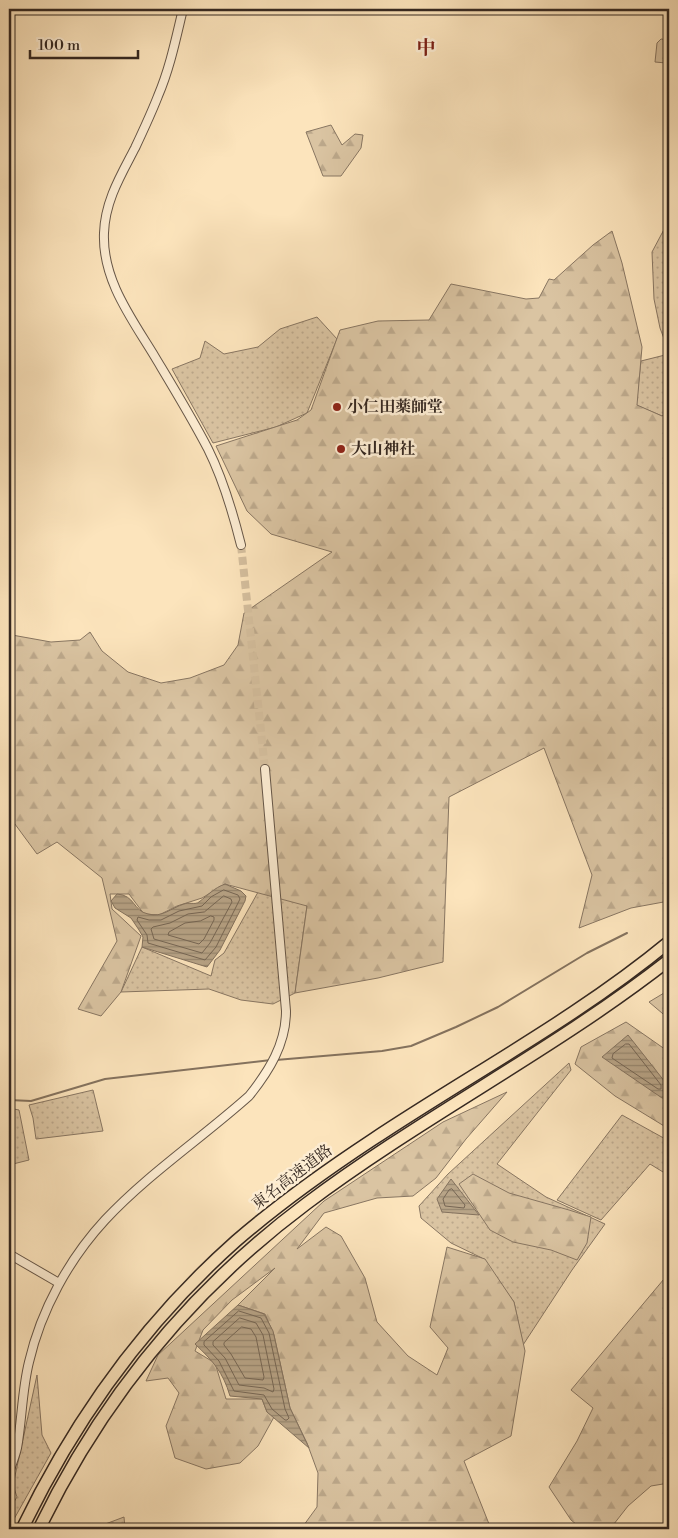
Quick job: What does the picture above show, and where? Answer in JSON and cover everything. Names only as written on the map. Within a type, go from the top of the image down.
[{"type":"highway","name":"東名高速道路","points":[[22,1529],[57,1462],[111,1380],[149,1331],[179,1297],[235,1242],[276,1208],[351,1154],[579,1009],[669,942]]},
{"type":"highway","name":"東名高速道路","points":[[39,1529],[84,1447],[131,1377],[183,1315],[235,1263],[282,1223],[346,1175],[584,1022],[669,960]]},
{"type":"street","points":[[184,9],[160,93],[117,182],[108,208],[104,233],[106,258],[112,281],[120,298],[208,450],[226,493],[241,545]]},
{"type":"street","points":[[9,1474],[16,1450],[29,1362],[40,1326],[59,1283],[104,1220],[249,1096],[272,1065],[276,1056],[286,1021],[286,1010],[275,866],[265,769]]},
{"type":"street","points":[[9,1254],[59,1283]]},
{"type":"green space","points":[[661,39],[669,40],[669,66],[666,63],[655,62],[657,43]]},
{"type":"green space","points":[[331,125],[342,145],[355,134],[363,135],[361,148],[341,176],[323,176],[306,132]]},
{"type":"green space","points":[[669,220],[669,352],[660,328],[654,299],[652,252]]},
{"type":"green space","points":[[612,231],[622,263],[642,347],[637,405],[662,416],[669,412],[669,901],[631,908],[579,928],[592,875],[544,748],[449,797],[443,962],[378,978],[295,993],[307,906],[225,884],[202,898],[177,906],[159,915],[144,914],[129,894],[110,894],[112,909],[141,936],[121,992],[101,1016],[78,1009],[117,941],[102,878],[57,842],[37,854],[9,816],[9,623],[12,635],[51,642],[80,640],[90,632],[102,651],[128,672],[161,683],[190,678],[224,665],[238,645],[244,613],[332,552],[271,534],[247,511],[216,446],[297,420],[311,410],[340,330],[378,321],[429,320],[451,284],[526,299],[539,298],[549,279],[554,280],[593,245]]},
{"type":"green space","points":[[317,317],[337,339],[307,413],[276,427],[213,443],[172,369],[200,358],[205,341],[224,354],[258,347],[280,329]]},
{"type":"green space","points":[[669,354],[669,412],[662,416],[636,405],[641,361]]},
{"type":"green space","points":[[267,876],[307,906],[295,993],[273,1004],[241,1000],[209,989],[121,992],[142,947],[211,976],[215,960],[224,953]]},
{"type":"green space","points":[[669,990],[669,1019],[649,1002]]},
{"type":"green space","points":[[626,1022],[669,1052],[669,1129],[615,1096],[575,1064],[581,1047]]},
{"type":"green space","points":[[569,1063],[571,1070],[497,1164],[546,1197],[605,1224],[572,1270],[523,1345],[514,1302],[482,1258],[451,1243],[421,1218],[419,1206],[448,1174]]},
{"type":"green space","points":[[93,1090],[103,1131],[36,1139],[29,1105]]},
{"type":"green space","points":[[507,1092],[466,1139],[436,1178],[413,1196],[377,1198],[324,1213],[297,1249],[326,1227],[341,1236],[365,1278],[377,1322],[408,1356],[437,1375],[448,1348],[430,1327],[447,1247],[485,1259],[514,1302],[525,1351],[511,1436],[464,1461],[491,1529],[301,1529],[317,1507],[318,1473],[307,1443],[290,1408],[274,1335],[265,1314],[238,1305],[275,1268],[232,1300],[203,1330],[195,1351],[215,1363],[226,1399],[262,1399],[267,1412],[274,1417],[258,1446],[240,1463],[206,1469],[175,1458],[166,1426],[179,1393],[168,1378],[146,1381],[158,1355],[324,1201],[443,1122]]},
{"type":"green space","points":[[9,1108],[19,1110],[29,1160],[9,1165]]},
{"type":"green space","points":[[622,1115],[669,1141],[669,1164],[663,1172],[650,1164],[601,1220],[557,1200]]},
{"type":"green space","points":[[473,1174],[509,1193],[591,1217],[587,1243],[577,1260],[551,1250],[513,1242],[490,1230],[459,1184]]},
{"type":"green space","points":[[669,1273],[669,1483],[651,1486],[628,1506],[610,1529],[582,1529],[571,1520],[549,1487],[577,1441],[593,1408],[571,1390]]},
{"type":"green space","points":[[37,1375],[42,1435],[51,1453],[9,1528],[9,1510],[17,1497],[13,1485]]},
{"type":"green space","points":[[124,1517],[125,1529],[92,1529]]},
{"type":"water","points":[[225,884],[241,891],[246,896],[245,901],[220,950],[207,967],[142,947],[143,937],[131,918],[115,908],[111,901],[117,894],[123,895],[131,900],[139,910],[148,914],[158,915],[184,904],[197,903]]},
{"type":"water","points":[[628,1035],[669,1087],[669,1098],[662,1098],[602,1057]]},
{"type":"water","points":[[451,1179],[479,1215],[442,1212],[437,1199]]},
{"type":"water","points":[[238,1305],[264,1314],[273,1331],[290,1408],[309,1448],[267,1412],[262,1399],[230,1396],[217,1367],[195,1344]]},
{"type":"waterway","points":[[276,1060],[382,1051],[411,1046],[498,1007],[587,953],[627,933]]},
{"type":"waterway","points":[[9,1100],[31,1101],[105,1079],[271,1060]]},
{"type":"tunnel","points":[[241,545],[265,769]]},
{"type":"place","name":"小仁田薬師堂","points":[[337,407]]},
{"type":"place","name":"大山神社","points":[[341,449]]},
{"type":"district","name":"中","points":[[426,48]]}]
